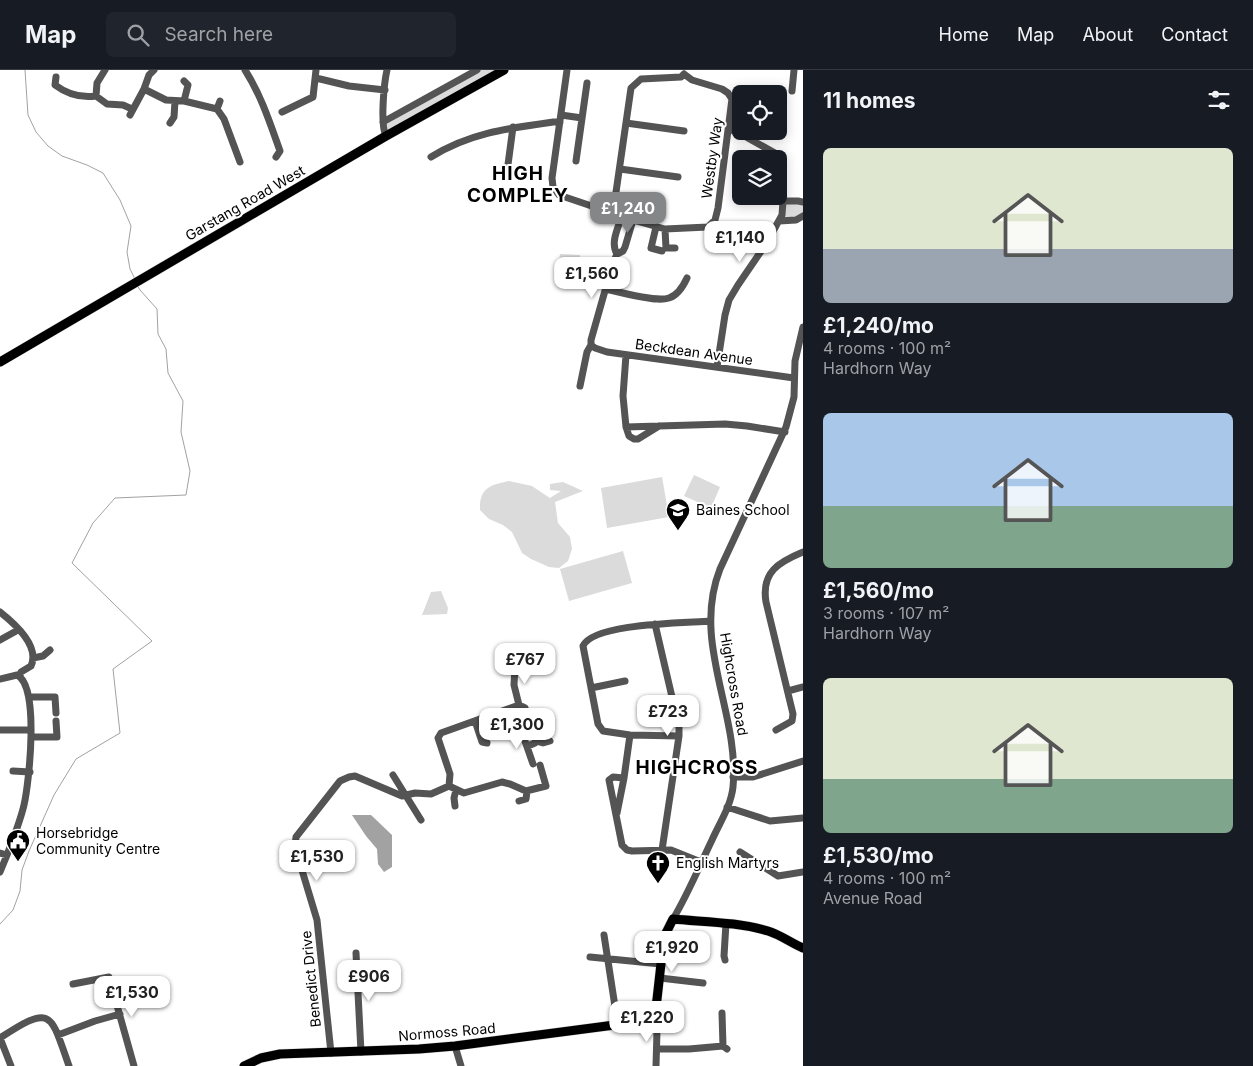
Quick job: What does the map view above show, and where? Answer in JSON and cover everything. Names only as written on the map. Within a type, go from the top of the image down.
[{"type":"main road","name":"Garstang Road West","points":[[0,362],[386,136],[504,70]]},
{"type":"main road","points":[[673,919],[726,923],[768,931],[803,948]]},
{"type":"main road","name":"Highcross Road","points":[[652,1016],[656,1008],[664,936],[673,919]]},
{"type":"main road","name":"Normoss Road","points":[[244,1066],[274,1055],[454,1046],[618,1026],[641,1022],[652,1016]]},
{"type":"street","points":[[96,96],[97,83],[105,70]]},
{"type":"street","points":[[54,83],[80,96],[96,96],[107,104],[123,106],[131,112],[144,89],[149,75],[154,70]]},
{"type":"street","points":[[245,70],[268,118],[280,152]]},
{"type":"street","points":[[386,136],[383,130],[383,122],[387,70]]},
{"type":"street","points":[[383,122],[477,70]]},
{"type":"street","name":"Westby Way","points":[[566,70],[552,180],[554,190],[559,196],[665,229],[704,228],[715,220],[729,129],[732,99],[728,93],[722,89],[692,80],[685,72]]},
{"type":"street","points":[[792,91],[794,70]]},
{"type":"street","points":[[613,213],[631,88],[641,79],[681,77],[685,72]]},
{"type":"street","points":[[268,118],[313,97],[316,74],[350,86],[385,90]]},
{"type":"street","points":[[184,101],[188,83]]},
{"type":"street","points":[[578,158],[582,118],[588,87]]},
{"type":"street","points":[[144,89],[166,100],[184,101],[216,109],[224,119],[227,134],[240,162]]},
{"type":"street","points":[[174,120],[176,102]]},
{"type":"street","points":[[216,109],[220,102]]},
{"type":"street","points":[[431,157],[458,142],[477,135],[560,119],[582,118]]},
{"type":"street","points":[[626,123],[684,131]]},
{"type":"street","points":[[508,172],[513,127]]},
{"type":"street","points":[[729,129],[770,150]]},
{"type":"street","points":[[620,169],[678,177]]},
{"type":"street","points":[[787,201],[803,202]]},
{"type":"street","points":[[717,367],[729,300],[766,244],[783,212],[783,205]]},
{"type":"street","points":[[617,254],[614,250],[614,243],[622,216]]},
{"type":"street","points":[[779,221],[798,219],[803,216]]},
{"type":"street","points":[[580,386],[587,352],[592,345],[591,340],[617,254],[623,251],[625,247],[633,220]]},
{"type":"street","points":[[656,227],[651,248],[662,252]]},
{"type":"street","points":[[665,229],[666,248],[675,248]]},
{"type":"street","points":[[606,290],[654,299],[666,299],[678,293],[687,278]]},
{"type":"street","name":"Highcross Road","points":[[673,919],[702,862],[732,793],[733,777],[729,727],[714,657],[710,621],[711,598],[720,569],[785,432],[792,409],[795,361],[803,327]]},
{"type":"street","name":"Beckdean Avenue","points":[[592,345],[600,350],[626,355],[794,378]]},
{"type":"street","points":[[626,355],[622,396],[629,436],[638,439],[660,426]]},
{"type":"street","points":[[626,427],[735,425],[785,432]]},
{"type":"street","points":[[776,730],[794,718],[764,591],[775,566],[803,552]]},
{"type":"street","points":[[0,612],[29,644],[33,658],[30,666],[21,672],[20,676]]},
{"type":"street","points":[[679,736],[630,735],[604,731],[599,727],[583,646],[586,640],[630,626],[710,621]]},
{"type":"street","points":[[656,624],[678,722],[679,736],[662,850]]},
{"type":"street","points":[[0,640],[18,630]]},
{"type":"street","points":[[33,658],[43,656],[50,650]]},
{"type":"street","points":[[512,669],[519,705]]},
{"type":"street","points":[[4,678],[20,676]]},
{"type":"street","points":[[0,872],[3,854],[22,813],[30,772],[29,697],[25,681],[20,676]]},
{"type":"street","points":[[591,688],[625,682]]},
{"type":"street","points":[[788,691],[803,687]]},
{"type":"street","points":[[29,697],[56,697],[56,713]]},
{"type":"street","points":[[455,806],[450,774],[438,736],[440,732],[519,705],[525,708],[536,741]]},
{"type":"street","points":[[0,730],[57,737],[56,721]]},
{"type":"street","points":[[475,721],[482,744]]},
{"type":"street","points":[[519,801],[526,799],[527,791],[547,789],[520,728]]},
{"type":"street","points":[[617,813],[630,735]]},
{"type":"street","points":[[536,741],[543,743],[550,741]]},
{"type":"street","points":[[528,746],[536,741]]},
{"type":"street","points":[[733,777],[753,777],[803,762]]},
{"type":"street","points":[[13,771],[30,772]]},
{"type":"street","points":[[393,775],[421,820]]},
{"type":"street","name":"Benedict Drive","points":[[331,1053],[317,920],[295,847],[296,837],[344,778],[355,776],[399,795],[406,796],[416,793],[431,794],[452,788],[466,793],[502,782],[527,791]]},
{"type":"street","points":[[624,778],[613,777],[609,780],[622,845],[632,852],[662,850],[678,852],[702,862]]},
{"type":"street","points":[[727,808],[770,821],[803,818]]},
{"type":"street","points":[[740,852],[778,876],[803,872]]},
{"type":"street","points":[[725,960],[726,923]]},
{"type":"street","points":[[604,935],[618,1026]]},
{"type":"street","points":[[356,953],[360,1052]]},
{"type":"street","points":[[590,957],[661,964]]},
{"type":"street","points":[[72,984],[109,977],[134,1066]]},
{"type":"street","points":[[660,978],[704,983]]},
{"type":"street","points":[[658,1049],[725,1047],[722,1013]]},
{"type":"street","points":[[58,1035],[120,1014]]},
{"type":"street","points":[[652,1016],[657,1028],[658,1049],[656,1066]]},
{"type":"street","points":[[11,1066],[0,1038],[27,1020],[40,1017],[52,1021],[69,1066]]},
{"type":"street","points":[[454,1046],[461,1066]]},
{"type":"shaded area","points":[[481,70],[496,70],[389,130],[386,128],[387,124]]},
{"type":"shaded area","points":[[787,201],[803,202],[803,216],[779,221],[782,205],[787,205]]},
{"type":"shaded area","points":[[560,254],[580,255],[580,266],[571,265],[559,260]]},
{"type":"shaded area","points":[[694,475],[720,487],[711,508],[684,496]]},
{"type":"shaded area","points":[[662,477],[669,517],[607,528],[601,488]]},
{"type":"shaded area","points":[[509,481],[532,486],[550,498],[561,491],[550,490],[550,484],[563,482],[583,491],[555,502],[558,523],[570,537],[572,549],[568,561],[559,568],[549,567],[522,553],[512,532],[503,525],[489,519],[480,510],[481,497],[487,489],[496,484]]},
{"type":"shaded area","points":[[623,551],[632,583],[569,601],[560,569]]},
{"type":"shaded area","points":[[441,591],[448,608],[447,614],[422,615],[431,592]]},
{"type":"shaded area","points":[[352,815],[371,815],[392,835],[392,867],[384,872],[378,864],[377,849]]},
{"type":"waterway","points":[[25,70],[28,115],[36,132],[48,146],[62,156],[103,173],[120,200],[131,226],[127,252],[130,269],[135,279]]},
{"type":"waterway","points":[[0,924],[13,910],[20,891],[22,870],[29,851],[54,795],[76,759],[120,733],[113,669],[152,641],[72,563],[93,523],[115,498],[186,495],[190,471],[181,432],[183,401],[168,373],[166,349],[158,334],[157,309],[137,285]]},
{"type":"place","name":"Baines School","points":[[678,531]]},
{"type":"place","name":"Horsebridge Community Centre","points":[[18,862]]},
{"type":"place","name":"English Martyrs","points":[[658,884]]},
{"type":"district","name":"HIGH COMPLEY","points":[[518,184]]},
{"type":"district","name":"HIGHCROSS","points":[[697,767]]}]
